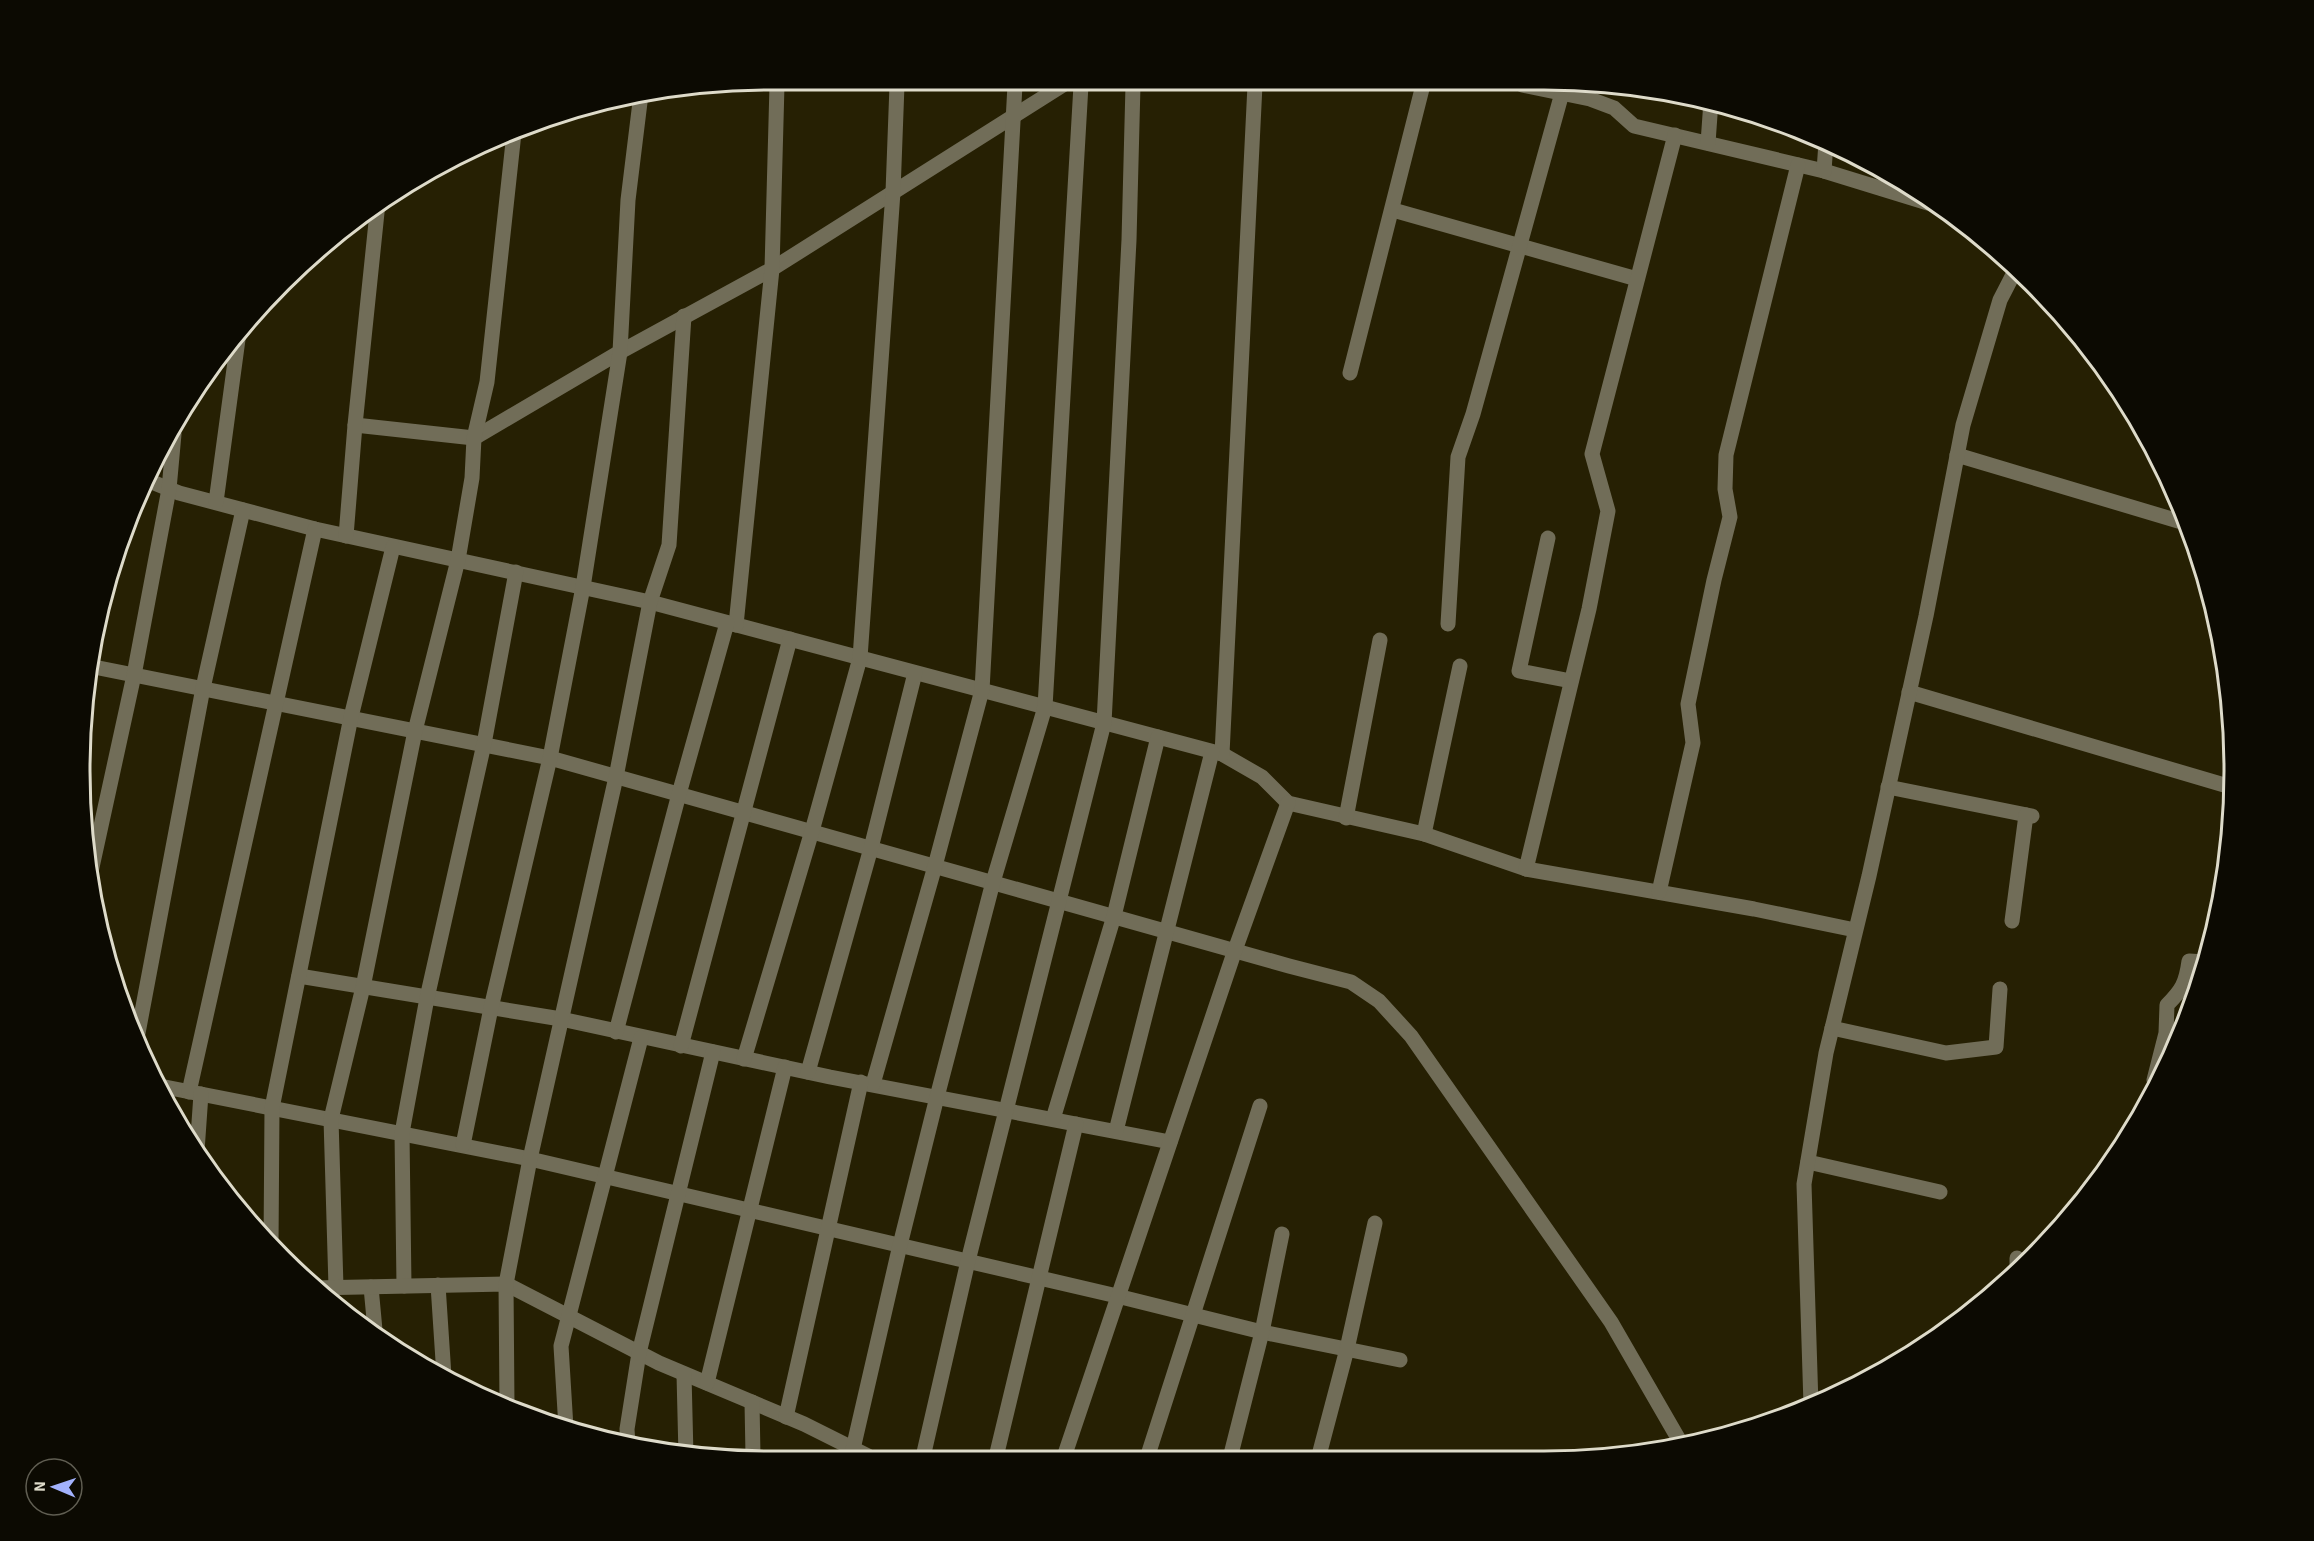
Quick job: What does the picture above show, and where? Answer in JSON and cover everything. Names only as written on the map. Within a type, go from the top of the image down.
[{"type":"street","points":[[616,1032],[679,794],[732,624],[772,269],[777,90]]},
{"type":"street","points":[[744,1059],[812,831],[860,658],[893,192],[897,90]]},
{"type":"street","points":[[786,1417],[828,1228],[867,1083],[935,866],[982,690],[1015,90]]},
{"type":"street","points":[[355,425],[474,438],[620,352],[772,269],[1056,90]]},
{"type":"street","points":[[853,1451],[900,1245],[937,1096],[993,882],[1045,707],[1081,90]]},
{"type":"street","points":[[923,1451],[968,1261],[1104,723],[1129,240],[1133,90]]},
{"type":"street","points":[[1116,1131],[1167,931],[1217,753],[1255,90]]},
{"type":"street","points":[[1350,373],[1422,90]]},
{"type":"street","points":[[1545,90],[1562,93],[1590,92],[1614,108],[1634,126],[1824,171],[1910,198]]},
{"type":"street","points":[[1448,624],[1458,457],[1473,414],[1562,93]]},
{"type":"street","points":[[463,1145],[491,1008],[550,758],[583,587],[620,352],[628,200],[640,103]]},
{"type":"street","points":[[1708,142],[1711,111]]},
{"type":"street","points":[[1526,869],[1589,609],[1608,511],[1592,454],[1675,135]]},
{"type":"street","points":[[336,1287],[331,1119],[363,987],[415,730],[458,560],[472,478],[474,438],[487,382],[513,141]]},
{"type":"street","points":[[1824,171],[1825,152]]},
{"type":"street","points":[[1659,892],[1693,743],[1688,704],[1714,580],[1730,517],[1725,489],[1726,455],[1798,165]]},
{"type":"street","points":[[1393,210],[1638,279]]},
{"type":"street","points":[[346,536],[377,216]]},
{"type":"street","points":[[1811,1396],[1804,1184],[1832,1028],[1909,692],[1963,425],[2000,300],[2012,277]]},
{"type":"street","points":[[507,1398],[506,1284],[530,1159],[616,777],[650,602],[669,545],[684,316]]},
{"type":"street","points":[[216,502],[237,349]]},
{"type":"street","points":[[95,852],[134,675],[169,489],[173,445]]},
{"type":"street","points":[[1957,455],[2176,520]]},
{"type":"street","points":[[154,483],[315,529],[650,602],[1217,753],[1262,777],[1288,803],[1424,834],[1526,869],[1754,909],[1855,930]]},
{"type":"street","points":[[140,1025],[203,688],[243,510]]},
{"type":"street","points":[[196,1136],[195,1093],[315,529]]},
{"type":"street","points":[[1548,538],[1519,671],[1571,681]]},
{"type":"street","points":[[271,1232],[272,1108],[351,717],[393,547]]},
{"type":"street","points":[[404,1286],[402,1133],[426,998],[484,744],[516,572]]},
{"type":"street","points":[[681,1046],[790,639]]},
{"type":"street","points":[[1346,818],[1380,640]]},
{"type":"street","points":[[1424,834],[1460,666]]},
{"type":"street","points":[[98,668],[550,758],[1351,982],[1379,1000],[1411,1036],[1611,1322],[1678,1438]]},
{"type":"street","points":[[808,1072],[871,848],[915,673]]},
{"type":"street","points":[[1909,692],[2224,786]]},
{"type":"street","points":[[1053,1119],[1114,916],[1158,737]]},
{"type":"street","points":[[1888,787],[2029,815],[2012,921]]},
{"type":"street","points":[[1066,1451],[1235,950],[1288,803]]},
{"type":"street","points":[[2159,1059],[2166,1033],[2167,1005],[2180,992],[2187,980],[2189,961],[2197,961]]},
{"type":"street","points":[[299,976],[561,1019],[808,1072],[1170,1142]]},
{"type":"street","points":[[1832,1028],[1946,1053],[1996,1047],[2000,989]]},
{"type":"street","points":[[565,1419],[561,1346],[641,1038]]},
{"type":"street","points":[[627,1436],[639,1353],[713,1052]]},
{"type":"street","points":[[707,1383],[785,1067]]},
{"type":"street","points":[[169,1088],[530,1159],[1040,1277],[1262,1332],[1400,1360]]},
{"type":"street","points":[[1149,1451],[1260,1106]]},
{"type":"street","points":[[997,1451],[1076,1124]]},
{"type":"street","points":[[1808,1162],[1940,1192]]},
{"type":"street","points":[[1320,1451],[1347,1349],[1375,1223]]},
{"type":"street","points":[[1232,1451],[1262,1332],[1282,1233]]},
{"type":"street","points":[[328,1287],[506,1284],[639,1353],[786,1417],[849,1451]]},
{"type":"street","points":[[438,1285],[443,1367]]},
{"type":"street","points":[[371,1287],[374,1323]]},
{"type":"street","points":[[684,1374],[686,1445]]},
{"type":"street","points":[[752,1402],[753,1451]]}]
